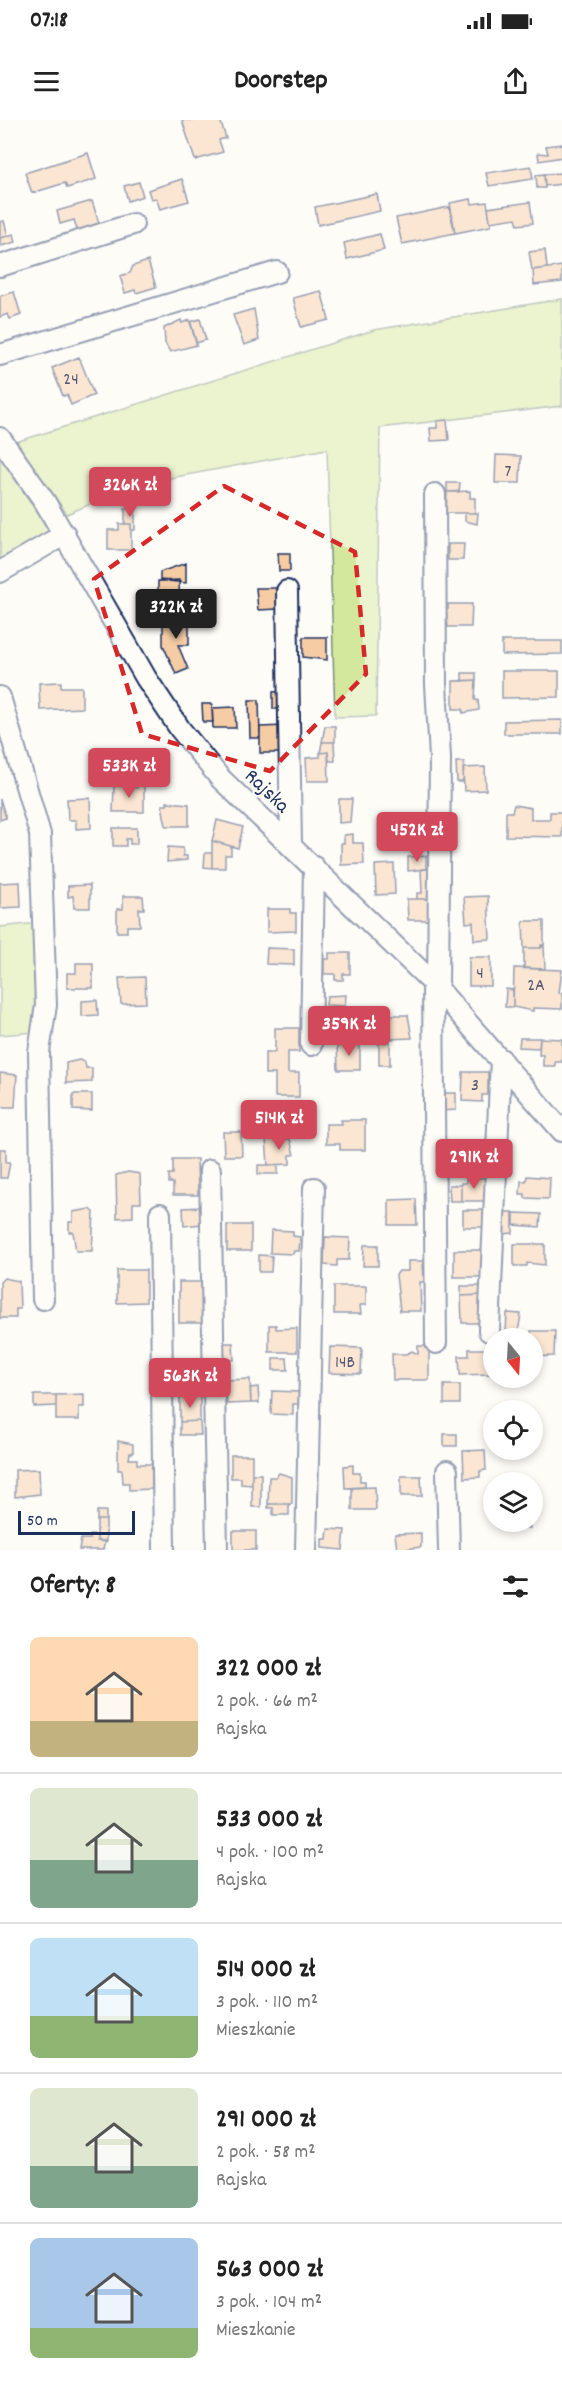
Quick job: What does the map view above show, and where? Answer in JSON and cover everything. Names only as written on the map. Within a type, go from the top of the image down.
[{"type":"street","points":[[0,267],[133,224]]},
{"type":"street","points":[[0,355],[278,272]]},
{"type":"street","name":"Rajska","points":[[0,438],[65,534],[146,678],[180,729],[220,778],[436,986],[562,1131]]},
{"type":"street","points":[[435,494],[436,684],[440,758],[436,986],[436,1343]]},
{"type":"street","points":[[0,572],[65,534]]},
{"type":"street","points":[[287,591],[291,845]]},
{"type":"street","points":[[0,697],[40,834],[46,1005],[39,1053],[43,1299]]},
{"type":"street","points":[[311,1045],[314,867]]},
{"type":"street","points":[[489,1328],[501,1059]]},
{"type":"street","points":[[210,1170],[217,1550]]},
{"type":"street","points":[[306,1550],[314,1188]]},
{"type":"street","points":[[160,1214],[164,1550]]},
{"type":"street","points":[[447,1471],[449,1550]]},
{"type":"highlighted area","points":[[224,486],[355,552],[366,674],[270,771],[142,734],[94,579]]},
{"type":"green space","points":[[562,299],[562,406],[380,428],[376,716],[335,717],[327,449],[138,484],[67,514],[16,442],[374,330]]},
{"type":"green space","points":[[0,456],[49,531],[0,563]]},
{"type":"green space","points":[[37,923],[40,1012],[36,1032],[0,1035],[0,927]]},
{"type":"building","points":[[182,120],[220,120],[226,138],[219,140],[223,152],[195,160]]},
{"type":"building","points":[[562,144],[562,157],[539,161],[538,153],[548,154],[546,146]]},
{"type":"building","points":[[88,153],[96,179],[67,188],[65,183],[32,193],[25,173]]},
{"type":"building","points":[[531,166],[533,179],[489,186],[486,173]]},
{"type":"building","points":[[562,173],[562,184],[545,186],[544,174]]},
{"type":"building","points":[[544,174],[545,188],[537,188],[536,175]]},
{"type":"building","points":[[182,179],[189,201],[160,209],[156,198],[151,199],[148,190]]},
{"type":"building","points":[[139,182],[143,196],[128,201],[124,186]]},
{"type":"building","points":[[377,194],[380,211],[318,225],[315,207]]},
{"type":"building","points":[[471,199],[472,204],[487,202],[491,226],[455,233],[450,203]]},
{"type":"building","points":[[92,201],[100,226],[78,233],[74,220],[60,224],[57,211]]},
{"type":"building","points":[[530,202],[533,223],[518,225],[516,218],[490,222],[488,208]]},
{"type":"building","points":[[449,207],[455,233],[402,244],[396,218]]},
{"type":"building","points":[[4,221],[8,236],[0,238],[0,222]]},
{"type":"building","points":[[14,234],[16,242],[1,246],[0,238]]},
{"type":"building","points":[[380,234],[384,250],[347,259],[344,243]]},
{"type":"building","points":[[545,250],[547,268],[532,270],[529,252]]},
{"type":"building","points":[[148,261],[156,287],[136,293],[135,290],[125,293],[120,276],[130,273],[133,266]]},
{"type":"building","points":[[562,266],[562,282],[534,285],[533,270]]},
{"type":"building","points":[[321,291],[329,320],[301,327],[293,298]]},
{"type":"building","points":[[14,292],[21,315],[10,319],[8,314],[0,317],[0,296]]},
{"type":"building","points":[[254,309],[259,340],[244,345],[233,315]]},
{"type":"building","points":[[200,319],[206,340],[196,343],[190,322]]},
{"type":"building","points":[[181,320],[182,323],[190,320],[197,345],[170,352],[165,343],[164,328]]},
{"type":"building","points":[[79,357],[94,395],[71,405],[67,395],[63,396],[52,368]]},
{"type":"building","points":[[447,420],[449,440],[431,441],[430,428],[437,428],[437,421]]},
{"type":"building","points":[[496,455],[521,456],[520,483],[495,483]]},
{"type":"building","points":[[447,483],[460,483],[459,492],[447,492]]},
{"type":"building","points":[[470,491],[470,498],[475,498],[475,513],[446,513],[447,492]]},
{"type":"building","points":[[125,509],[135,509],[135,530],[131,530],[131,524],[125,524]]},
{"type":"building","points":[[465,513],[478,513],[477,524],[465,521]]},
{"type":"building","points":[[119,524],[131,524],[131,550],[108,550],[108,530],[119,530]]},
{"type":"building","points":[[448,544],[464,544],[463,560],[448,560]]},
{"type":"building","points":[[278,553],[290,553],[290,571],[279,571]]},
{"type":"building","points":[[186,563],[186,583],[160,580],[160,572]]},
{"type":"building","points":[[179,580],[180,615],[158,616],[158,581]]},
{"type":"building","points":[[256,588],[278,588],[278,609],[258,610]]},
{"type":"building","points":[[190,595],[198,595],[198,617],[191,617]]},
{"type":"building","points":[[448,604],[472,604],[471,627],[448,627],[446,609],[448,609]]},
{"type":"building","points":[[189,615],[189,645],[178,645],[188,669],[176,674],[163,645],[163,616]]},
{"type":"building","points":[[303,637],[327,637],[327,660],[303,657]]},
{"type":"building","points":[[502,641],[562,641],[562,654],[502,655]]},
{"type":"building","points":[[502,671],[559,671],[559,697],[502,698]]},
{"type":"building","points":[[462,673],[476,673],[476,680],[462,681]]},
{"type":"building","points":[[476,680],[475,700],[478,700],[479,710],[463,713],[463,709],[453,709],[453,681]]},
{"type":"building","points":[[61,682],[61,687],[82,687],[82,708],[40,710],[39,683]]},
{"type":"building","points":[[284,691],[285,709],[273,709],[273,692]]},
{"type":"building","points":[[249,700],[259,700],[260,738],[250,738]]},
{"type":"building","points":[[202,704],[212,704],[213,722],[203,722]]},
{"type":"building","points":[[235,707],[236,728],[213,728],[212,708]]},
{"type":"building","points":[[562,720],[562,734],[504,734],[504,721]]},
{"type":"building","points":[[285,726],[286,753],[260,753],[260,727]]},
{"type":"building","points":[[325,726],[335,726],[335,742],[322,742]]},
{"type":"building","points":[[322,742],[334,742],[335,761],[329,761],[328,752],[320,753]]},
{"type":"building","points":[[328,752],[329,781],[307,781],[306,758],[320,757],[320,753]]},
{"type":"building","points":[[456,762],[464,762],[463,782],[457,782]]},
{"type":"building","points":[[485,767],[486,790],[464,791],[463,768]]},
{"type":"building","points":[[137,784],[144,784],[144,812],[113,812],[114,785],[137,788]]},
{"type":"building","points":[[90,798],[91,828],[76,829],[76,820],[68,820],[67,799]]},
{"type":"building","points":[[0,799],[6,818],[0,820]]},
{"type":"building","points":[[339,799],[352,799],[350,822],[339,823]]},
{"type":"building","points":[[167,802],[189,804],[189,826],[166,826],[162,805],[167,805]]},
{"type":"building","points":[[514,805],[531,808],[531,819],[550,819],[550,812],[562,812],[562,837],[506,836],[506,812],[512,812]]},
{"type":"building","points":[[217,820],[243,827],[238,848],[212,841]]},
{"type":"building","points":[[113,828],[137,828],[137,844],[130,844],[130,839],[126,839],[126,846],[113,846]]},
{"type":"building","points":[[353,834],[353,843],[363,843],[364,864],[341,865],[341,843],[344,843],[344,835]]},
{"type":"building","points":[[212,841],[231,846],[231,855],[225,855],[225,868],[212,868]]},
{"type":"building","points":[[168,847],[183,848],[183,856],[187,856],[187,860],[167,862]]},
{"type":"building","points":[[205,853],[212,853],[212,868],[204,867]]},
{"type":"building","points":[[426,856],[435,856],[435,869],[426,869]]},
{"type":"building","points":[[426,856],[426,869],[408,871],[408,857]]},
{"type":"building","points":[[394,864],[395,894],[376,895],[375,865]]},
{"type":"building","points":[[421,869],[435,869],[436,899],[417,899],[417,893],[422,893]]},
{"type":"building","points":[[20,882],[21,907],[0,908],[0,883]]},
{"type":"building","points":[[90,885],[90,908],[74,908],[73,896],[68,897],[68,886]]},
{"type":"building","points":[[123,896],[143,896],[144,909],[139,909],[140,926],[127,926],[127,932],[117,932],[117,909],[123,909]]},
{"type":"building","points":[[488,896],[490,939],[474,940],[473,922],[466,923],[464,897]]},
{"type":"building","points":[[407,899],[430,899],[431,920],[408,920]]},
{"type":"building","points":[[267,909],[290,909],[290,913],[296,913],[296,931],[267,932]]},
{"type":"building","points":[[523,921],[544,921],[544,945],[541,948],[524,948]]},
{"type":"building","points":[[541,945],[544,945],[545,969],[524,968],[524,948],[541,948]]},
{"type":"building","points":[[267,948],[294,949],[294,965],[266,964]]},
{"type":"building","points":[[329,953],[350,953],[350,974],[343,974],[343,980],[335,980],[335,974],[324,974],[324,959],[329,959]]},
{"type":"building","points":[[469,957],[491,957],[491,986],[469,986]]},
{"type":"building","points":[[76,963],[93,963],[93,988],[67,988],[67,973],[76,973]]},
{"type":"building","points":[[514,968],[562,970],[559,993],[562,993],[562,1009],[533,1008],[533,1011],[513,1007]]},
{"type":"building","points":[[145,977],[146,1003],[121,1004],[119,978]]},
{"type":"building","points":[[506,989],[513,990],[513,1007],[505,1007]]},
{"type":"building","points":[[346,995],[345,1006],[326,1005],[327,996]]},
{"type":"building","points":[[97,1000],[98,1015],[82,1016],[82,1001]]},
{"type":"building","points":[[333,1006],[345,1006],[345,1014],[333,1014]]},
{"type":"building","points":[[387,1015],[408,1015],[412,1038],[387,1039]]},
{"type":"building","points":[[275,1028],[299,1028],[299,1052],[288,1052],[288,1073],[299,1073],[299,1097],[275,1097],[275,1074],[265,1074],[265,1052],[275,1052]]},
{"type":"building","points":[[520,1038],[540,1038],[539,1048],[519,1047]]},
{"type":"building","points":[[540,1038],[562,1039],[562,1062],[555,1062],[555,1066],[543,1066],[543,1055],[539,1055]]},
{"type":"building","points":[[390,1042],[390,1065],[379,1065],[379,1043]]},
{"type":"building","points":[[360,1043],[360,1070],[338,1070],[337,1044]]},
{"type":"building","points":[[79,1060],[85,1062],[86,1068],[92,1068],[92,1082],[66,1083],[66,1063]]},
{"type":"building","points":[[463,1072],[488,1072],[488,1095],[482,1095],[482,1102],[462,1101]]},
{"type":"building","points":[[0,1073],[17,1075],[15,1107],[0,1107]]},
{"type":"building","points":[[439,1093],[456,1093],[456,1110],[440,1111]]},
{"type":"building","points":[[73,1094],[92,1094],[92,1111],[73,1110]]},
{"type":"building","points":[[341,1120],[365,1120],[365,1150],[340,1150],[340,1144],[326,1144],[326,1124],[342,1124]]},
{"type":"building","points":[[223,1132],[241,1132],[242,1156],[224,1156]]},
{"type":"building","points":[[266,1139],[290,1139],[294,1155],[290,1155],[290,1164],[268,1165]]},
{"type":"building","points":[[441,1144],[451,1144],[451,1170],[441,1170]]},
{"type":"building","points":[[0,1149],[6,1149],[6,1162],[10,1162],[7,1178],[0,1178]]},
{"type":"building","points":[[173,1159],[197,1159],[198,1195],[173,1195],[173,1183],[169,1183],[169,1174],[173,1174]]},
{"type":"building","points":[[258,1165],[278,1165],[278,1174],[258,1174]]},
{"type":"building","points":[[128,1172],[140,1174],[141,1203],[133,1203],[133,1217],[117,1218],[116,1175]]},
{"type":"building","points":[[527,1176],[550,1178],[549,1199],[525,1198],[525,1194],[520,1194],[521,1181],[526,1181]]},
{"type":"building","points":[[466,1178],[486,1178],[486,1201],[461,1201],[461,1183],[466,1183]]},
{"type":"building","points":[[449,1185],[461,1185],[461,1201],[450,1201]]},
{"type":"building","points":[[416,1199],[417,1225],[389,1225],[389,1200]]},
{"type":"building","points":[[201,1207],[202,1224],[184,1226],[183,1208]]},
{"type":"building","points":[[90,1209],[94,1212],[92,1251],[76,1251],[73,1232],[69,1232],[69,1222],[73,1222],[73,1212]]},
{"type":"building","points":[[463,1210],[486,1210],[486,1227],[463,1227]]},
{"type":"building","points":[[503,1212],[513,1212],[513,1233],[503,1234]]},
{"type":"building","points":[[514,1213],[541,1214],[540,1227],[514,1225]]},
{"type":"building","points":[[227,1225],[251,1225],[251,1251],[227,1251]]},
{"type":"building","points":[[271,1230],[293,1231],[293,1236],[300,1237],[299,1251],[294,1251],[293,1254],[270,1253]]},
{"type":"building","points":[[325,1237],[350,1238],[349,1260],[337,1260],[337,1266],[324,1265]]},
{"type":"building","points":[[514,1244],[545,1244],[545,1265],[527,1263],[527,1266],[514,1266]]},
{"type":"building","points":[[364,1245],[378,1245],[378,1266],[363,1266]]},
{"type":"building","points":[[454,1250],[483,1250],[483,1277],[454,1277]]},
{"type":"building","points":[[259,1255],[272,1256],[271,1272],[259,1272]]},
{"type":"building","points":[[408,1261],[423,1261],[424,1282],[420,1282],[421,1311],[400,1311],[396,1275],[399,1271],[408,1271]]},
{"type":"building","points":[[117,1270],[146,1270],[146,1302],[117,1303]]},
{"type":"building","points":[[4,1278],[19,1281],[20,1309],[16,1309],[16,1318],[0,1318],[0,1282]]},
{"type":"building","points":[[179,1282],[203,1282],[203,1323],[179,1323]]},
{"type":"building","points":[[334,1286],[366,1286],[366,1305],[360,1305],[361,1314],[334,1314]]},
{"type":"building","points":[[461,1286],[480,1286],[480,1295],[461,1296]]},
{"type":"building","points":[[483,1295],[484,1323],[462,1323],[461,1296]]},
{"type":"building","points":[[507,1313],[521,1314],[519,1328],[506,1328]]},
{"type":"building","points":[[269,1325],[276,1325],[276,1329],[297,1328],[297,1352],[269,1352]]},
{"type":"building","points":[[543,1331],[555,1331],[554,1356],[543,1356]]},
{"type":"building","points":[[220,1343],[233,1343],[234,1360],[221,1360]]},
{"type":"building","points":[[418,1346],[429,1346],[429,1380],[393,1380],[392,1354],[406,1354],[412,1351],[418,1354]]},
{"type":"building","points":[[330,1347],[362,1348],[361,1374],[329,1373]]},
{"type":"building","points":[[469,1349],[483,1349],[483,1374],[460,1375],[459,1356],[469,1356]]},
{"type":"building","points":[[273,1358],[287,1358],[288,1370],[273,1370]]},
{"type":"building","points":[[250,1379],[251,1403],[227,1404],[226,1380]]},
{"type":"building","points":[[444,1385],[460,1385],[460,1404],[444,1404]]},
{"type":"building","points":[[258,1387],[259,1403],[251,1403],[250,1388]]},
{"type":"building","points":[[272,1391],[300,1392],[299,1404],[293,1404],[293,1415],[271,1414]]},
{"type":"building","points":[[84,1394],[84,1407],[79,1407],[79,1420],[56,1420],[56,1395]]},
{"type":"building","points":[[34,1395],[56,1395],[56,1406],[34,1407]]},
{"type":"building","points":[[180,1396],[200,1396],[200,1421],[180,1422]]},
{"type":"building","points":[[200,1421],[201,1435],[180,1435],[180,1422]]},
{"type":"building","points":[[444,1434],[457,1434],[457,1446],[444,1446]]},
{"type":"building","points":[[118,1441],[133,1444],[133,1453],[130,1453],[129,1459],[137,1459],[137,1464],[152,1464],[152,1489],[129,1490],[129,1483],[123,1483],[122,1470],[118,1470]]},
{"type":"building","points":[[483,1450],[486,1470],[480,1471],[480,1477],[464,1478],[463,1451]]},
{"type":"building","points":[[231,1455],[252,1455],[252,1485],[241,1484],[241,1478],[231,1478]]},
{"type":"building","points":[[353,1465],[353,1473],[360,1473],[360,1481],[365,1481],[365,1487],[345,1488],[344,1466]]},
{"type":"building","points":[[39,1469],[40,1494],[15,1497],[15,1470]]},
{"type":"building","points":[[279,1473],[292,1477],[292,1504],[268,1504],[269,1477],[276,1477]]},
{"type":"building","points":[[252,1474],[261,1474],[261,1507],[252,1507]]},
{"type":"building","points":[[401,1476],[421,1476],[422,1496],[401,1496]]},
{"type":"building","points":[[375,1487],[376,1510],[352,1510],[352,1488]]},
{"type":"building","points":[[268,1504],[289,1504],[289,1515],[273,1515],[273,1508],[268,1508]]},
{"type":"building","points":[[97,1511],[106,1511],[106,1520],[97,1520]]},
{"type":"building","points":[[97,1520],[106,1520],[106,1542],[97,1541]]},
{"type":"building","points":[[328,1529],[345,1530],[343,1550],[322,1548],[322,1539],[327,1539]]},
{"type":"building","points":[[233,1531],[256,1531],[256,1550],[233,1550]]},
{"type":"building","points":[[421,1533],[421,1547],[397,1550],[395,1534]]},
{"type":"building","points":[[90,1535],[97,1535],[97,1541],[105,1541],[103,1550],[79,1550],[81,1539],[90,1539]]}]
